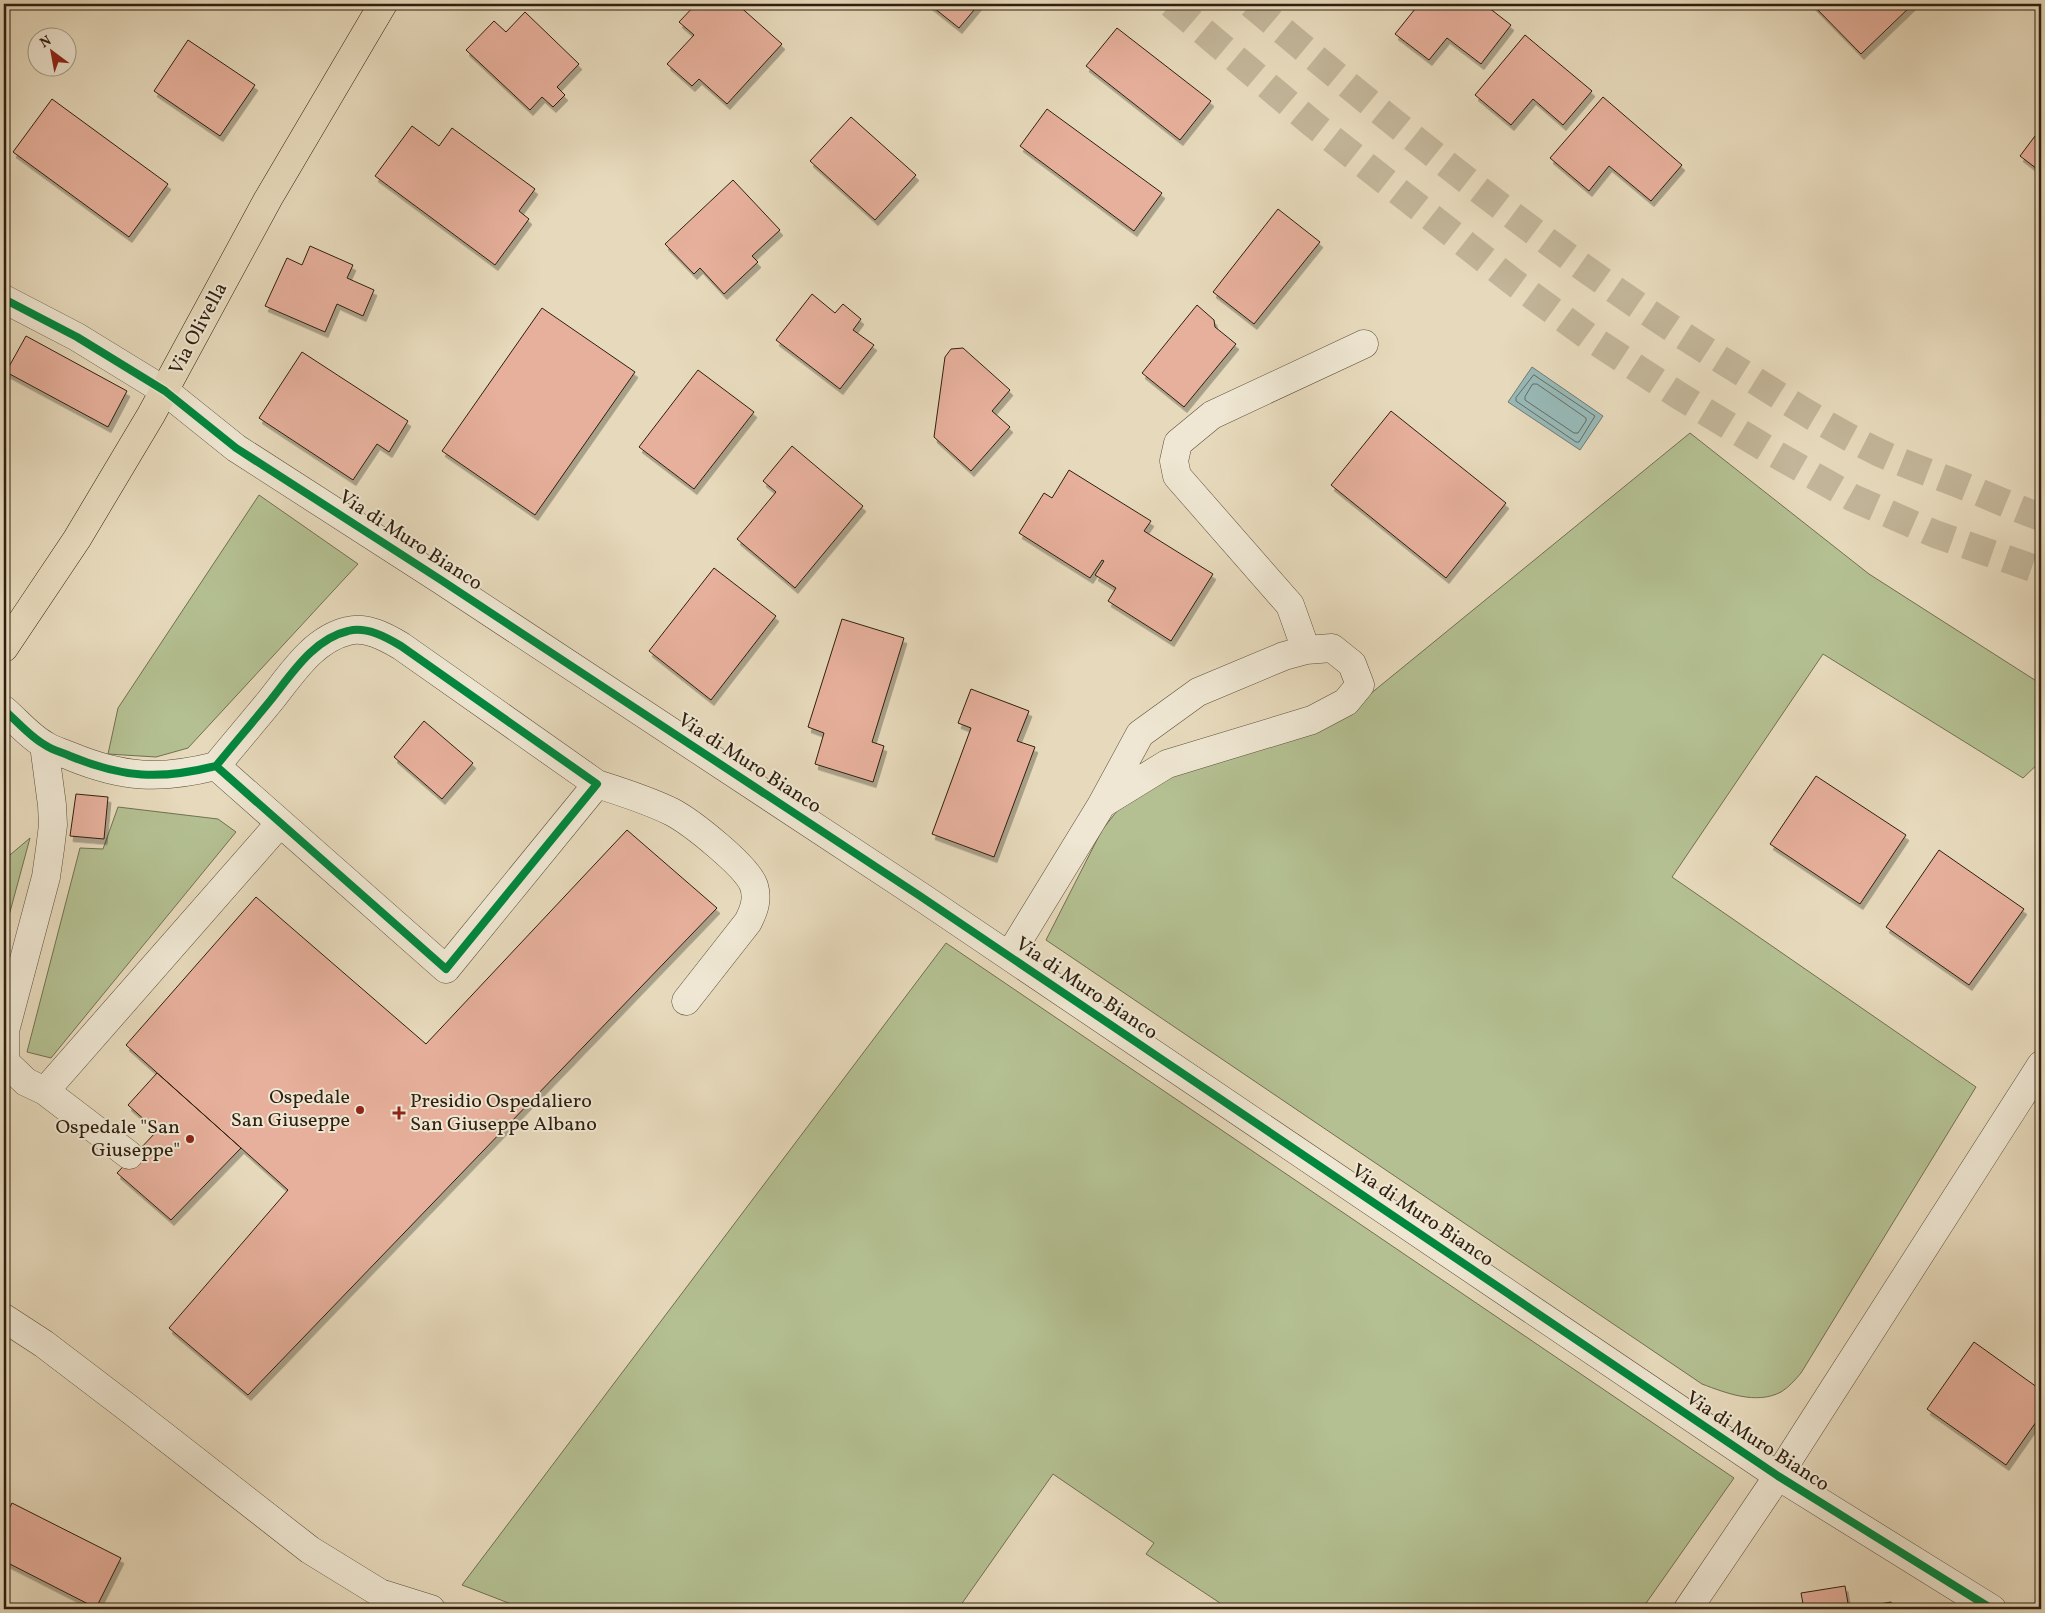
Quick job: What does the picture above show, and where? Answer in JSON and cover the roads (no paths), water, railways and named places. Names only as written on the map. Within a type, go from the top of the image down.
[{"type":"main road","name":"Via Olivella","points":[[4,648],[77,539],[165,391],[268,199],[383,4]]},
{"type":"street","name":"Via di Muro Bianco","points":[[4,299],[77,337],[165,391],[236,448],[449,585],[1009,956],[1778,1476],[1992,1609]]},
{"type":"street","points":[[1306,650],[1290,605],[1177,476],[1174,461],[1178,442],[1212,414],[1364,344]]},
{"type":"street","points":[[4,710],[44,745],[98,767],[139,775],[171,775],[216,766],[311,652],[335,635],[349,630],[364,630],[391,639],[596,784],[636,797],[673,813],[711,841],[741,867],[754,886],[756,903],[754,910],[748,922],[686,1001]]},
{"type":"street","points":[[1009,956],[1102,804],[1140,734],[1198,692],[1284,656],[1306,650],[1332,648],[1352,664],[1360,685],[1346,702],[1312,720],[1167,764],[1102,804]]},
{"type":"street","points":[[44,745],[52,818],[50,849],[46,877],[5,1031],[5,1062],[26,1082],[45,1091],[129,1155]]},
{"type":"street","points":[[216,766],[446,969],[596,784]]},
{"type":"street","points":[[45,1091],[280,823]]},
{"type":"street","points":[[1688,1609],[1778,1476],[2041,1065]]},
{"type":"street","points":[[4,1318],[44,1344],[310,1550],[380,1593],[431,1609]]},
{"type":"water","points":[[1532,367],[1603,416],[1580,450],[1508,402]]},
{"type":"tunnel","points":[[1171,4],[1313,124],[1512,281],[1589,337],[1678,395],[1853,498],[1935,534],[2041,571]]},
{"type":"tunnel","points":[[1251,4],[1430,152],[1491,199],[1553,246],[1680,334],[1811,415],[1878,452],[2041,517]]},
{"type":"place","name":"Ospedale San Giuseppe","points":[[360,1110]]},
{"type":"place","name":"Presidio Ospedaliero San Giuseppe Albano","points":[[399,1113]]},
{"type":"place","name":"Ospedale \"San Giuseppe\"","points":[[190,1139]]}]
